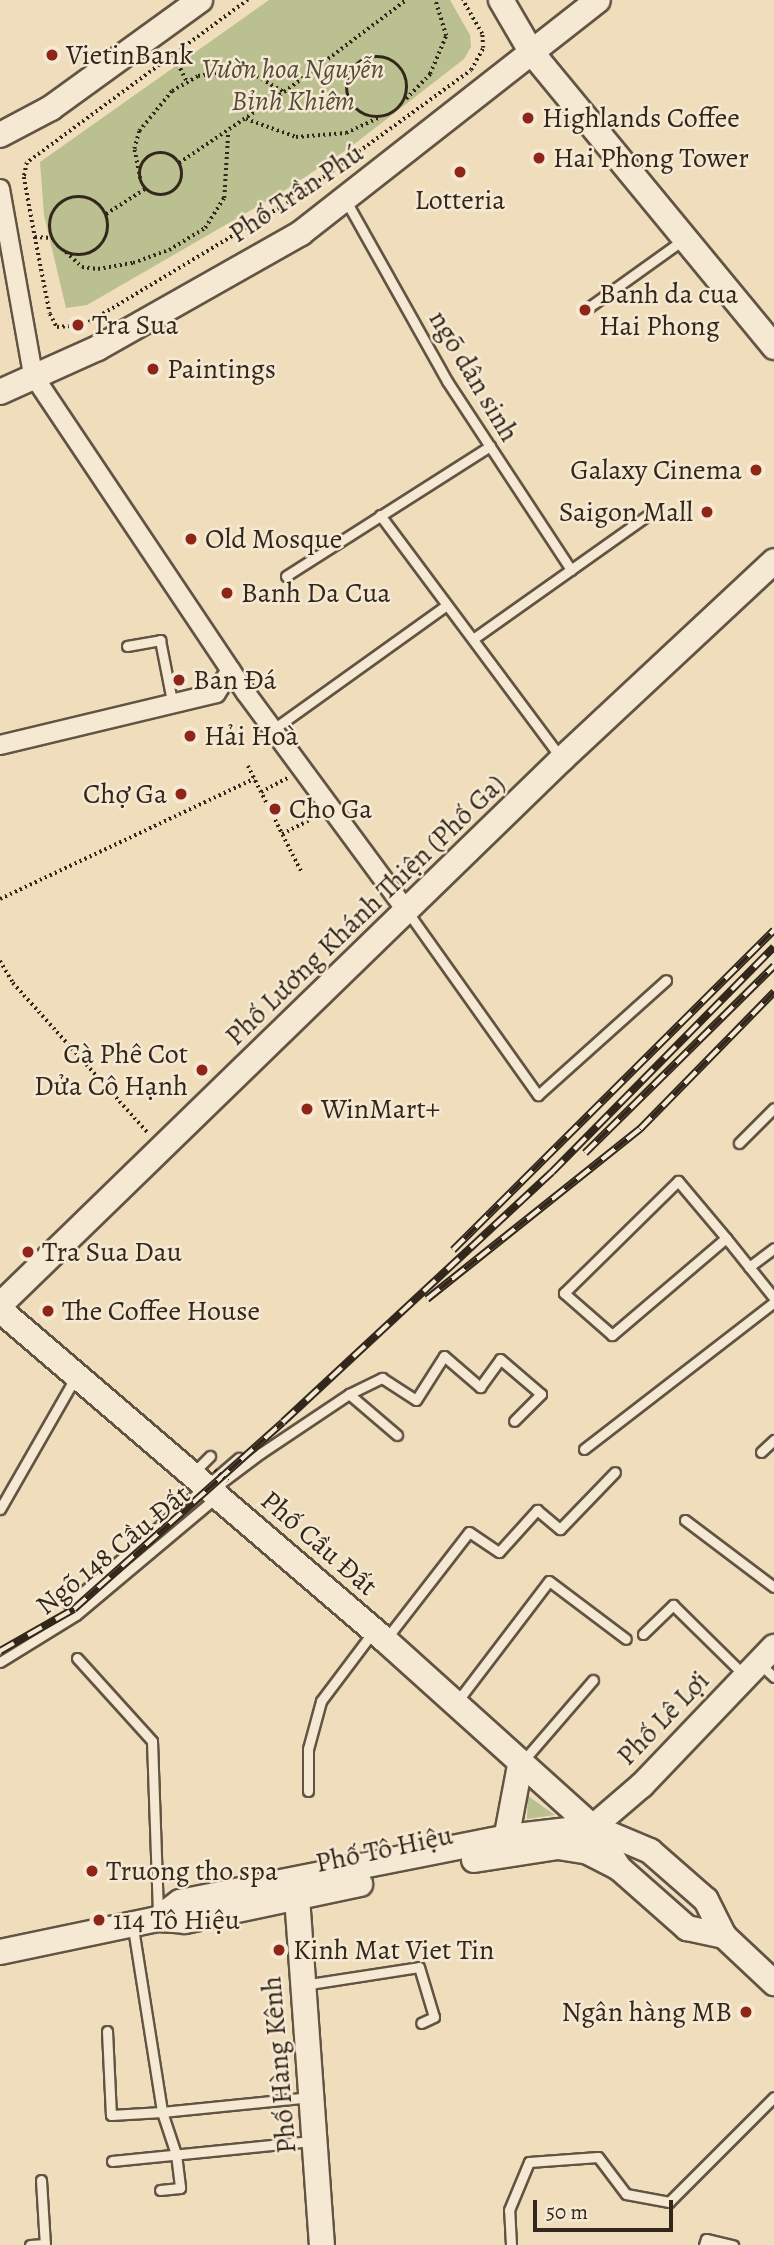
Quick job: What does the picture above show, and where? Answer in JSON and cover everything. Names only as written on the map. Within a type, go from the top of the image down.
[{"type":"main road","points":[[0,135],[51,108],[200,0]]},
{"type":"main road","points":[[501,0],[532,53],[774,347]]},
{"type":"main road","name":"Phố Trần Phú","points":[[0,392],[98,348],[301,233],[346,201],[598,0]]},
{"type":"main road","name":"Phố Lương Khánh Thiện (Phố Ga)","points":[[0,1307],[562,759],[774,561]]},
{"type":"main road","name":"Phố Cầu Đất","points":[[0,1307],[78,1374],[212,1476],[520,1765],[593,1827]]},
{"type":"main road","name":"Phố Lê Lợi","points":[[593,1827],[642,1785],[763,1666]]},
{"type":"main road","points":[[505,1846],[520,1765]]},
{"type":"main road","points":[[593,1827],[619,1868],[687,1928],[724,1936]]},
{"type":"main road","points":[[593,1827],[650,1851],[706,1900],[724,1936],[774,1983]]},
{"type":"main road","name":"Phố Tô Hiệu","points":[[0,1952],[158,1919],[185,1921],[296,1889],[593,1827]]},
{"type":"main road","name":"Phố Tô Hiệu","points":[[505,1846],[558,1847],[589,1852],[619,1868]]},
{"type":"main road","name":"Phố Hàng Kênh","points":[[296,1889],[322,2245]]},
{"type":"street","points":[[0,189],[33,375],[246,693],[275,728],[328,810],[406,910]]},
{"type":"street","points":[[216,693],[231,670]]},
{"type":"street","points":[[0,744],[172,701],[216,693],[246,693]]},
{"type":"lane","name":"ngõ dân sinh","points":[[346,201],[447,381],[571,570]]},
{"type":"lane","points":[[585,310],[686,237]]},
{"type":"lane","points":[[286,576],[490,446]]},
{"type":"lane","points":[[380,515],[562,759]]},
{"type":"lane","points":[[473,639],[647,516]]},
{"type":"lane","points":[[275,728],[447,605]]},
{"type":"lane","points":[[127,646],[160,640],[172,701]]},
{"type":"lane","points":[[406,910],[538,1095],[666,980]]},
{"type":"lane","points":[[739,1143],[774,1108]]},
{"type":"lane","points":[[584,1450],[774,1300],[726,1238],[678,1181],[565,1293],[612,1335],[726,1238]]},
{"type":"lane","points":[[749,1267],[774,1248]]},
{"type":"lane","points":[[212,1476],[221,1483],[349,1394],[382,1378],[416,1400],[444,1356],[480,1387],[500,1359],[541,1394],[514,1420]]},
{"type":"lane","points":[[0,1509],[78,1374]]},
{"type":"lane","points":[[349,1394],[397,1436]]},
{"type":"lane","points":[[761,1452],[774,1440]]},
{"type":"lane","points":[[68,1604],[212,1476],[239,1458]]},
{"type":"lane","points":[[309,1791],[309,1749],[321,1701],[469,1532],[499,1552],[537,1510],[560,1530],[615,1472]]},
{"type":"lane","name":"Ngõ 148 Cầu Đất","points":[[0,1662],[76,1615],[212,1476]]},
{"type":"lane","points":[[685,1520],[774,1587]]},
{"type":"lane","points":[[455,1704],[549,1581],[626,1639]]},
{"type":"lane","points":[[643,1634],[673,1605],[763,1666]]},
{"type":"lane","points":[[77,1658],[152,1741],[154,1886],[158,1919]]},
{"type":"lane","points":[[520,1765],[593,1680]]},
{"type":"lane","points":[[133,1926],[162,2112],[176,2154],[180,2188],[159,2190]]},
{"type":"lane","points":[[302,1985],[419,1966],[434,2017],[421,2023]]},
{"type":"lane","points":[[107,2031],[111,2115],[311,2097]]},
{"type":"lane","points":[[512,2245],[509,2210],[529,2162],[598,2157],[626,2194],[669,2202],[774,2097]]},
{"type":"lane","points":[[112,2161],[316,2141]]},
{"type":"lane","points":[[30,2245],[45,2244],[41,2180]]},
{"type":"lane","points":[[704,2245],[706,2239],[733,2245]]},
{"type":"path","points":[[248,0],[27,163],[24,177],[34,237],[50,314],[57,327],[84,325],[292,200],[471,70],[483,48],[482,34],[462,0]]},
{"type":"path","points":[[179,163],[284,93],[406,0]]},
{"type":"path","points":[[246,119],[296,137],[346,133],[385,116],[430,74],[446,36],[435,0]]},
{"type":"path","points":[[173,54],[187,82]]},
{"type":"path","points":[[385,116],[365,114],[349,97],[349,76],[362,60],[385,58],[402,69],[407,94],[402,103]]},
{"type":"path","points":[[140,179],[142,164],[152,154],[168,153],[179,163],[182,177],[175,190],[158,195],[145,188],[140,179],[134,149],[139,131],[172,91],[187,82],[227,71],[257,76],[284,93]]},
{"type":"path","points":[[34,237],[52,238],[82,267],[98,269],[134,263],[169,250],[205,228],[224,198],[228,132]]},
{"type":"path","points":[[106,214],[145,188]]},
{"type":"path","points":[[52,238],[51,218],[64,201],[84,198],[106,214]]},
{"type":"path","points":[[66,252],[86,254],[95,250],[107,234],[106,214]]},
{"type":"path","points":[[248,766],[301,871]]},
{"type":"path","points":[[261,792],[302,770]]},
{"type":"path","points":[[0,899],[254,779]]},
{"type":"path","points":[[282,834],[328,810]]},
{"type":"path","points":[[0,961],[13,984],[163,1150]]},
{"type":"green space","name":"Vườn hoa Nguyễn Bỉnh Khiêm","points":[[269,0],[450,0],[470,35],[471,47],[464,59],[348,149],[279,194],[87,305],[66,308],[44,215],[40,162]]},
{"type":"green space","points":[[528,1796],[555,1815],[527,1819]]},
{"type":"railway","points":[[453,1250],[774,930]]},
{"type":"railway","points":[[0,1651],[74,1609],[283,1422],[552,1172],[774,947]]},
{"type":"railway","points":[[585,1153],[774,966]]},
{"type":"railway","points":[[427,1299],[640,1129],[774,992]]},
{"type":"place","name":"VietinBank","points":[[52,55]]},
{"type":"place","name":"Highlands Coffee","points":[[528,118]]},
{"type":"place","name":"Hai Phong Tower","points":[[539,158]]},
{"type":"place","name":"Lotteria","points":[[460,172]]},
{"type":"place","name":"Banh da cua Hai Phong","points":[[585,310]]},
{"type":"place","name":"Tra Sua","points":[[78,325]]},
{"type":"place","name":"Paintings","points":[[153,369]]},
{"type":"place","name":"Galaxy Cinema","points":[[756,470]]},
{"type":"place","name":"Saigon Mall","points":[[707,512]]},
{"type":"place","name":"Old Mosque","points":[[191,539]]},
{"type":"place","name":"Banh Da Cua","points":[[227,593]]},
{"type":"place","name":"Ban Đá","points":[[179,680]]},
{"type":"place","name":"Hải Hoà","points":[[190,736]]},
{"type":"place","name":"Chợ Ga","points":[[181,794]]},
{"type":"place","name":"Cho Ga","points":[[275,809]]},
{"type":"place","name":"Cà Phê Cot Dửa Cô Hạnh","points":[[202,1070]]},
{"type":"place","name":"WinMart+","points":[[307,1109]]},
{"type":"place","name":"Tra Sua Dau","points":[[28,1252]]},
{"type":"place","name":"The Coffee House","points":[[48,1311]]},
{"type":"place","name":"Truong tho spa","points":[[92,1871]]},
{"type":"place","name":"114 Tô Hiệu","points":[[99,1920]]},
{"type":"place","name":"Kinh Mat Viet Tin","points":[[279,1950]]},
{"type":"place","name":"Ngân hàng MB","points":[[746,2012]]}]
